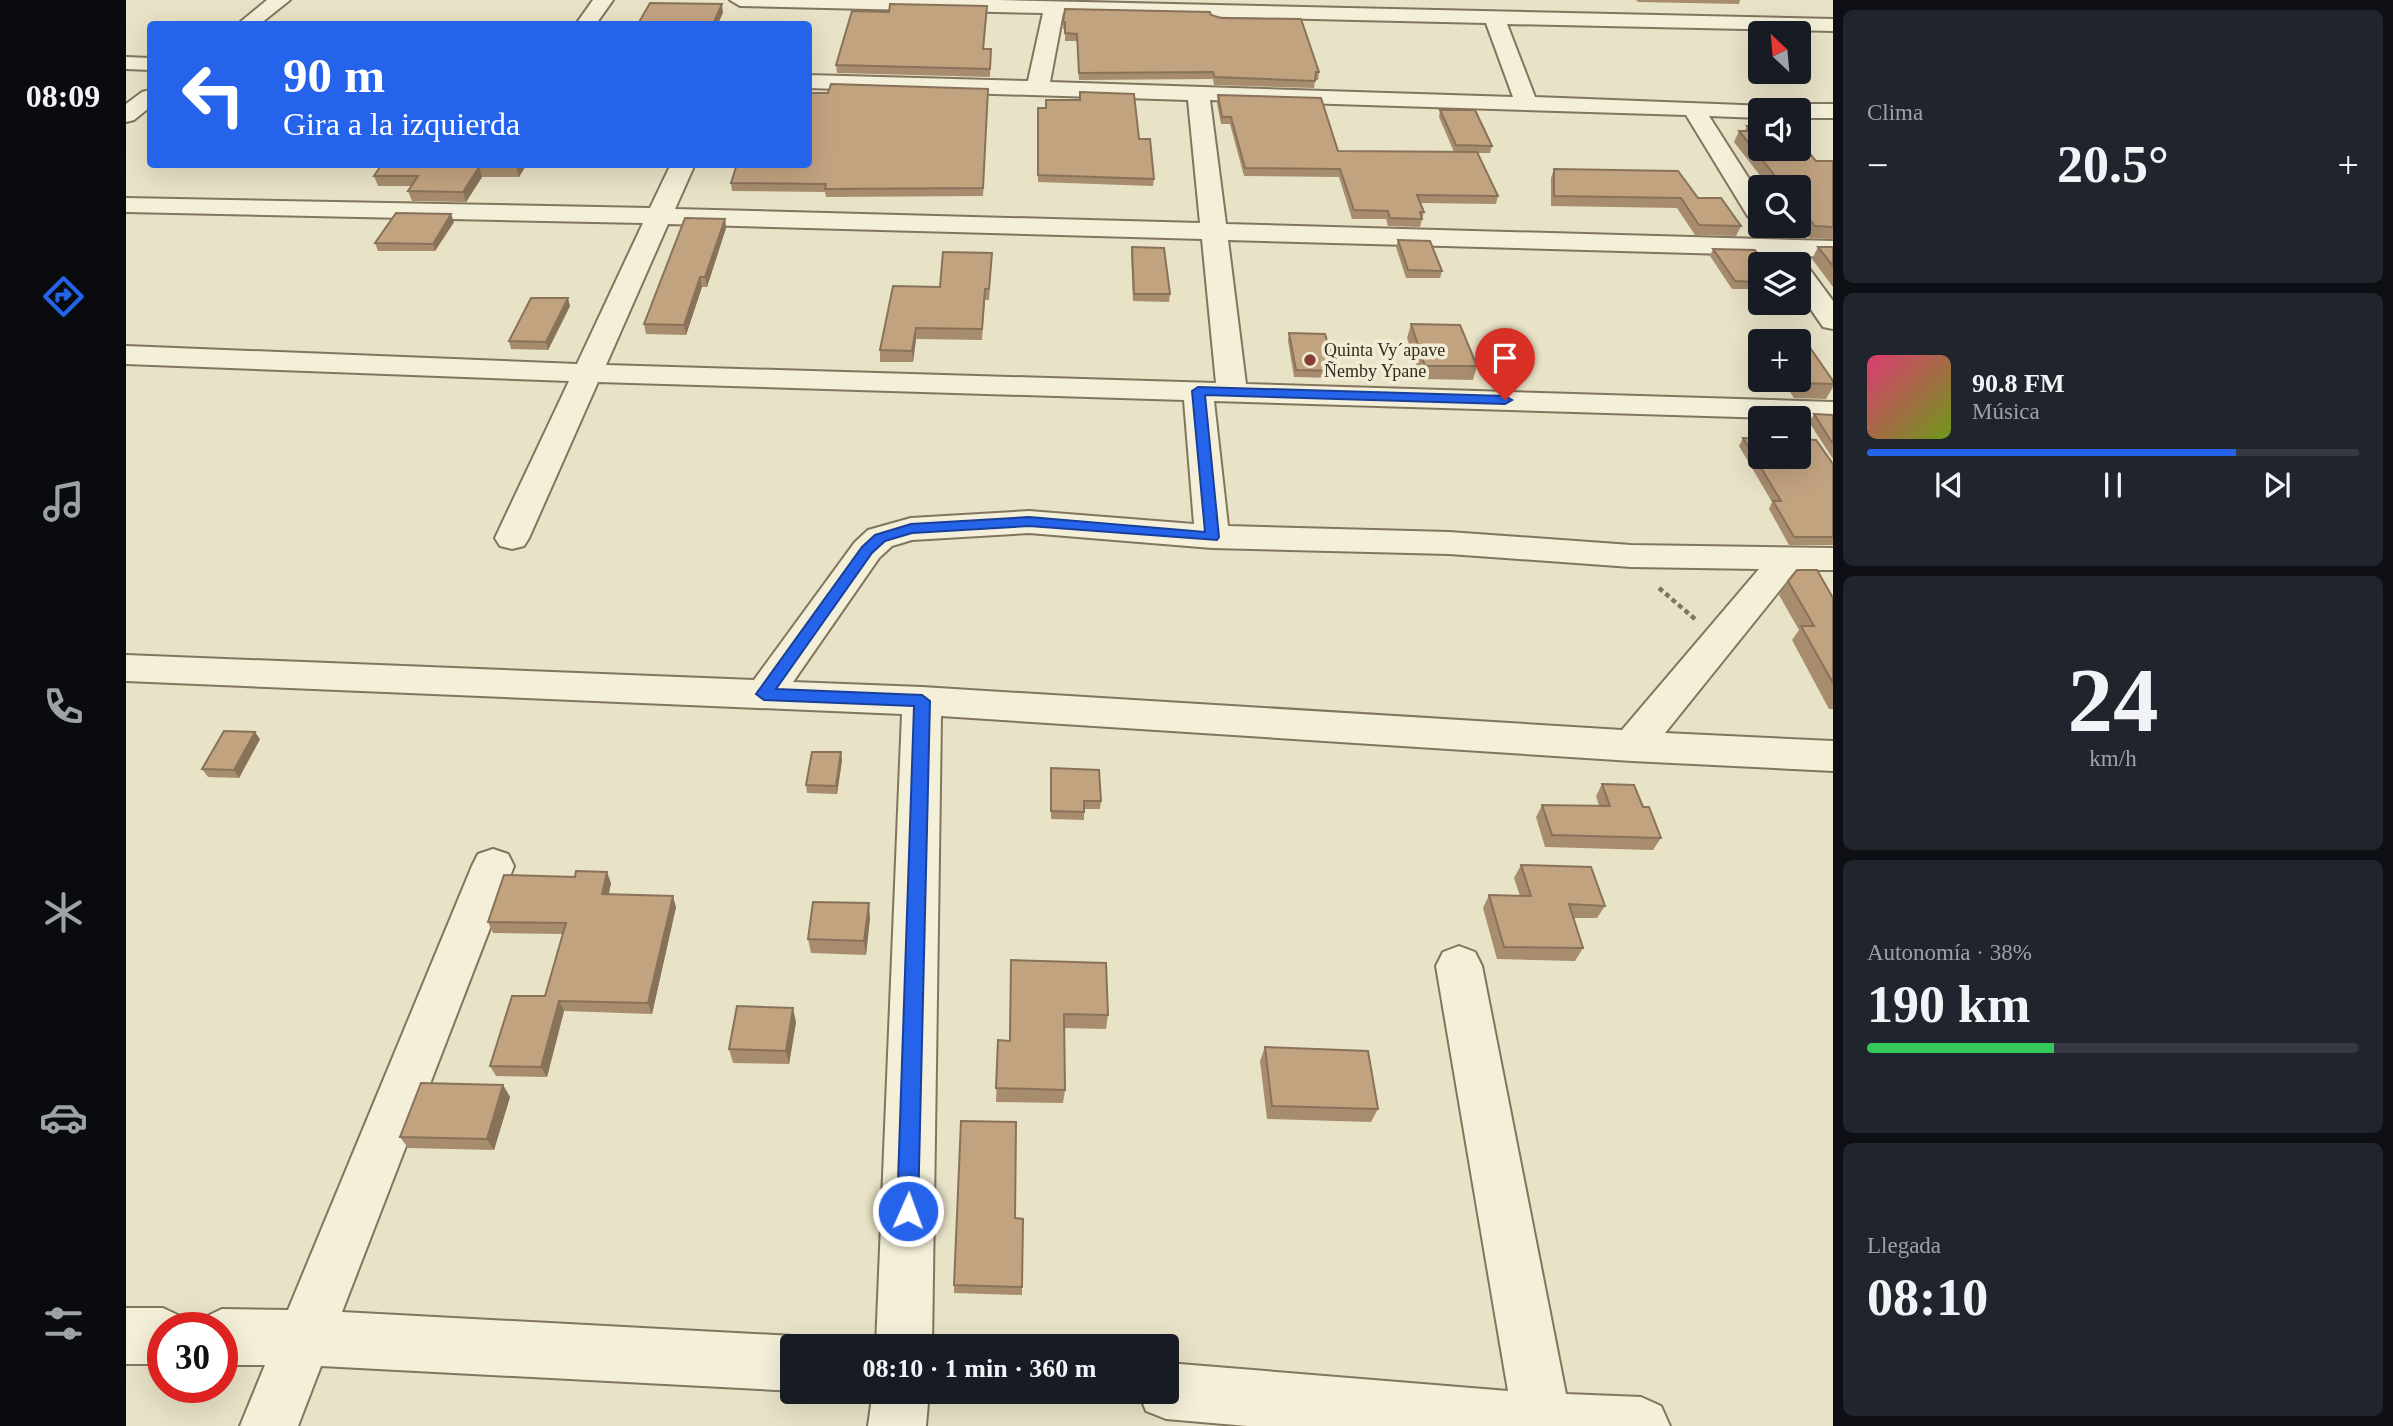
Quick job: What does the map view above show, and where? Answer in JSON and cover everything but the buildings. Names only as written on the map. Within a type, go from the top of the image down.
[{"type":"street","points":[[252,21],[281,0]]},
{"type":"street","points":[[588,21],[603,0]]},
{"type":"street","points":[[740,0],[1833,25]]},
{"type":"street","points":[[1038,88],[1054,7]]},
{"type":"street","points":[[1494,17],[1526,102]]},
{"type":"street","points":[[126,63],[147,64]]},
{"type":"street","points":[[812,81],[1748,111]]},
{"type":"street","points":[[1198,93],[1233,391]]},
{"type":"street","points":[[126,116],[147,99]]},
{"type":"street","points":[[1694,110],[1748,196]]},
{"type":"street","points":[[1811,111],[1833,111]]},
{"type":"street","points":[[512,538],[681,168]]},
{"type":"street","points":[[126,205],[1212,230],[1748,254]]},
{"type":"street","points":[[1811,252],[1833,249]]},
{"type":"street","points":[[1811,290],[1833,321]]},
{"type":"street","points":[[126,355],[587,373],[1833,411]]},
{"type":"street","points":[[1198,391],[1212,537]]},
{"type":"street","points":[[764,694],[867,550],[880,538],[911,528],[1029,522],[1212,537],[1449,543],[1632,556],[1833,559]]},
{"type":"street","points":[[1632,746],[1788,557]]},
{"type":"street","points":[[126,668],[922,701],[1632,746],[1833,756]]},
{"type":"street","points":[[904,1334],[922,701]]},
{"type":"street","points":[[269,1426],[493,866]]},
{"type":"street","points":[[1459,966],[1543,1424]]},
{"type":"street","points":[[126,1336],[147,1336]]},
{"type":"street","points":[[238,1337],[305,1338],[780,1363]]},
{"type":"street","points":[[1179,1392],[1543,1424],[1641,1426]]},
{"type":"street","points":[[897,1426],[900,1404]]},
{"type":"path","points":[[1632,556],[1642,573],[1718,641]]},
{"type":"place","name":"Quinta Vy´apave Ñemby Ypane","points":[[1310,360]]},
{"type":"route","points":[[908,1211],[922,701],[764,694],[867,550],[880,538],[911,528],[1029,522],[1212,537],[1198,391],[1505,400]]}]
